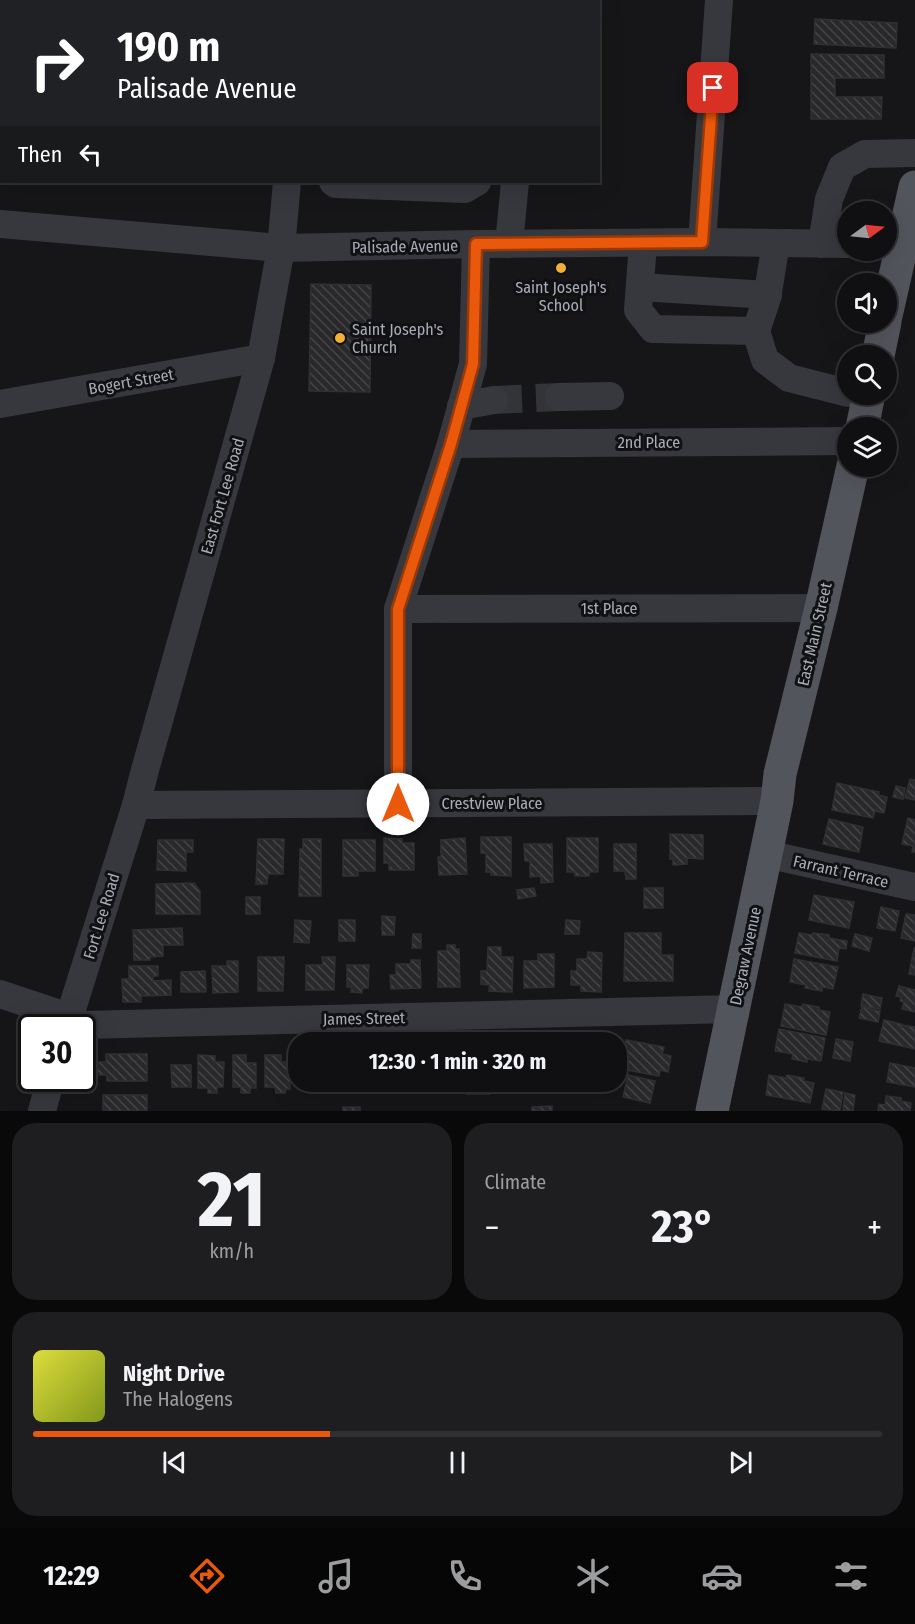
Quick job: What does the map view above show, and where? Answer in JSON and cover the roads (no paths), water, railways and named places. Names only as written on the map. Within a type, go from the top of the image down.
[{"type":"main road","points":[[895,273],[915,187]]},
{"type":"main road","name":"East Main Street","points":[[777,801],[780,774],[851,477]]},
{"type":"main road","name":"Degraw Avenue","points":[[712,1111],[777,801]]},
{"type":"street","points":[[702,242],[719,0]]},
{"type":"street","points":[[835,244],[829,199],[842,167],[865,154],[915,153]]},
{"type":"street","name":"East Fort Lee Road","points":[[136,805],[261,358],[281,248],[287,183]]},
{"type":"street","points":[[334,183],[465,189],[475,183]]},
{"type":"street","points":[[509,244],[515,183]]},
{"type":"street","name":"Palisade Avenue","points":[[0,224],[281,248],[702,242],[835,244]]},
{"type":"street","points":[[643,243],[638,310],[653,329],[756,331]]},
{"type":"street","points":[[776,243],[768,296],[756,331],[765,360],[789,378],[837,394]]},
{"type":"street","points":[[398,804],[398,609],[451,444],[473,364],[476,244]]},
{"type":"street","points":[[640,287],[768,296]]},
{"type":"street","name":"Bogert Street","points":[[0,404],[261,358]]},
{"type":"street","points":[[559,397],[610,396]]},
{"type":"street","points":[[461,406],[494,400]]},
{"type":"street","name":"2nd Place","points":[[451,444],[837,441]]},
{"type":"street","name":"1st Place","points":[[398,609],[821,608]]},
{"type":"street","name":"Crestview Place","points":[[136,805],[777,801]]},
{"type":"street","name":"Fort Lee Road","points":[[71,1014],[136,805]]},
{"type":"street","name":"Farrant Terrace","points":[[766,854],[915,888]]},
{"type":"street","name":"James Street","points":[[0,994],[49,1014]]},
{"type":"street","name":"James Street","points":[[96,1025],[733,1010]]},
{"type":"street","points":[[42,1111],[47,1092]]},
{"type":"tunnel","points":[[494,400],[559,397]]},
{"type":"place","name":"Saint Joseph's School","points":[[561,268]]},
{"type":"place","name":"Saint Joseph's Church","points":[[340,338]]}]
